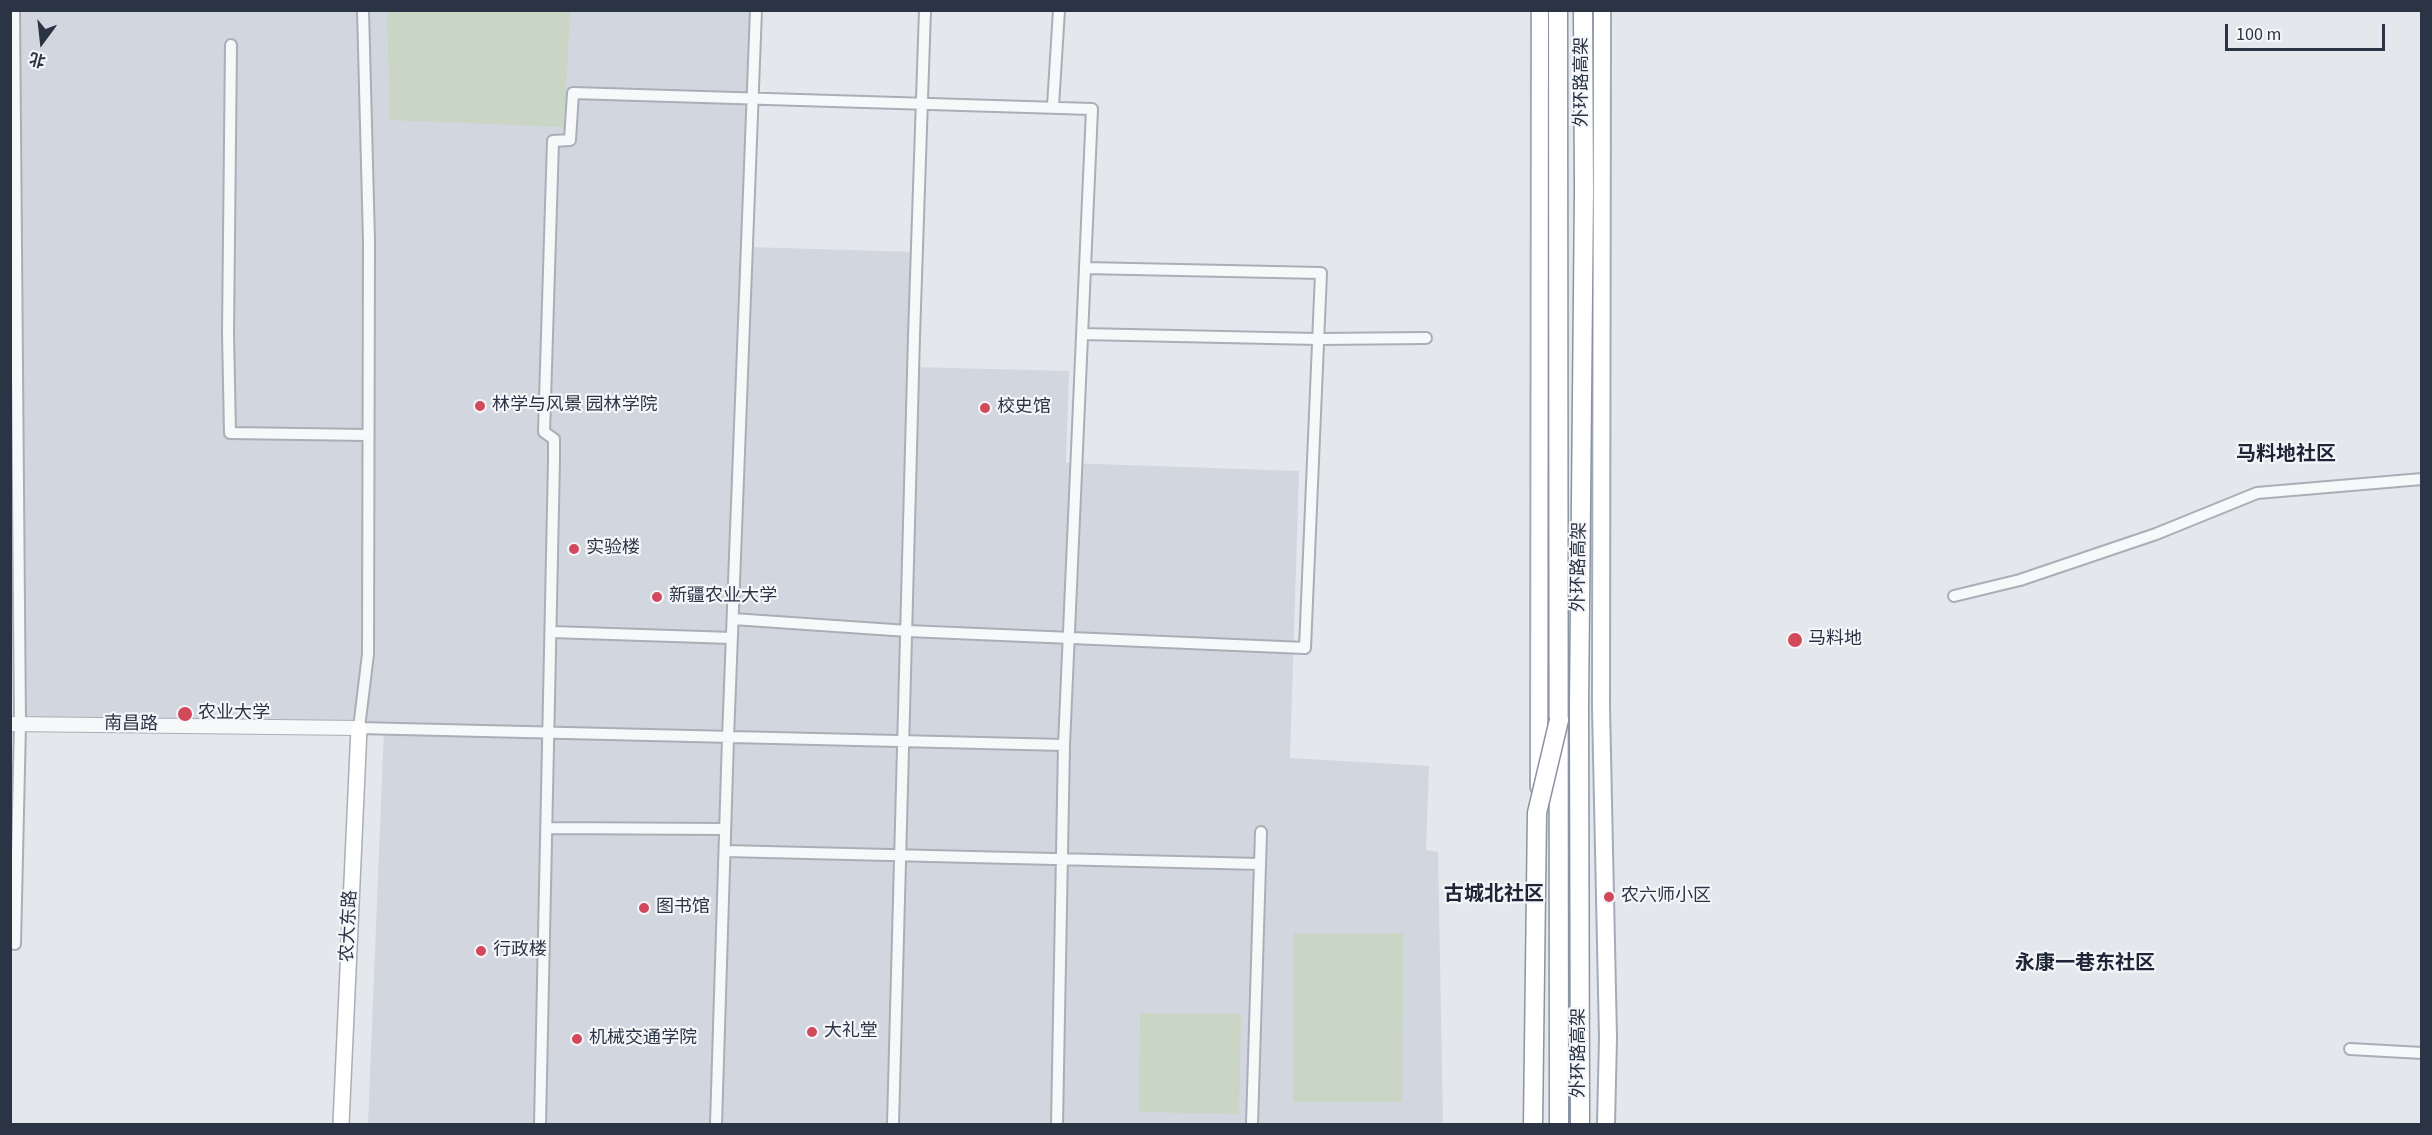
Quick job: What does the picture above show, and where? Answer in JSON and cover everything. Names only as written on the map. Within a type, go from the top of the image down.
[{"type":"highway","name":"外环路高架","points":[[1557,10],[1559,1125]]},
{"type":"highway","name":"外环路高架","points":[[1580,1125],[1579,707],[1584,190],[1583,10]]},
{"type":"highway","points":[[1533,1125],[1537,813],[1559,720]]},
{"type":"main road","points":[[1533,1125],[1540,723],[1540,10]]},
{"type":"main road","points":[[1602,10],[1601,706],[1608,1038],[1606,1125]]},
{"type":"main road","name":"农大东路","points":[[341,1125],[358,728]]},
{"type":"street","points":[[14,10],[15,945]]},
{"type":"street","points":[[363,10],[369,241],[368,654],[358,728],[1064,745]]},
{"type":"street","points":[[716,1125],[728,738],[756,10]]},
{"type":"street","points":[[893,1125],[926,10]]},
{"type":"street","points":[[1053,106],[1059,10]]},
{"type":"street","points":[[231,45],[228,333],[230,433],[368,435]]},
{"type":"street","points":[[540,1125],[555,439],[544,432],[553,141],[570,140],[573,93],[1092,109],[1064,745],[1057,1125]]},
{"type":"street","points":[[733,618],[908,631],[1305,648],[1321,273],[1085,268]]},
{"type":"street","points":[[1082,334],[1318,339],[1426,338]]},
{"type":"street","points":[[1954,596],[2043,573],[2156,534],[2257,493],[2421,478]]},
{"type":"street","points":[[552,632],[732,638]]},
{"type":"street","name":"南昌路","points":[[15,724],[358,728]]},
{"type":"street","points":[[548,828],[725,829]]},
{"type":"street","points":[[1252,1125],[1261,832]]},
{"type":"street","points":[[724,851],[1260,864]]},
{"type":"street","points":[[2350,1049],[2421,1053]]},
{"type":"shaded area","name":"新疆农业大学","points":[[11,11],[756,11],[747,247],[917,252],[913,367],[1069,371],[1066,463],[1299,471],[1290,758],[1429,766],[1426,850],[1438,852],[1443,1124],[368,1124],[384,729],[20,724]]},
{"type":"green space","points":[[387,11],[570,11],[564,127],[390,120]]},
{"type":"green space","points":[[1294,933],[1403,933],[1402,1102],[1293,1102]]},
{"type":"green space","points":[[1140,1013],[1241,1014],[1239,1114],[1139,1112]]},
{"type":"place","name":"林学与风景 园林学院","points":[[480,406]]},
{"type":"place","name":"校史馆","points":[[985,408]]},
{"type":"place","name":"实验楼","points":[[574,549]]},
{"type":"place","name":"新疆农业大学","points":[[657,597]]},
{"type":"place","name":"马料地","points":[[1795,640]]},
{"type":"place","name":"农业大学","points":[[185,714]]},
{"type":"place","name":"农六师小区","points":[[1609,897]]},
{"type":"place","name":"图书馆","points":[[644,908]]},
{"type":"place","name":"行政楼","points":[[481,951]]},
{"type":"place","name":"大礼堂","points":[[812,1032]]},
{"type":"place","name":"机械交通学院","points":[[577,1039]]},
{"type":"district","name":"马料地社区","points":[[2286,456]]},
{"type":"district","name":"古城北社区","points":[[1494,896]]},
{"type":"district","name":"永康一巷东社区","points":[[2085,965]]}]
